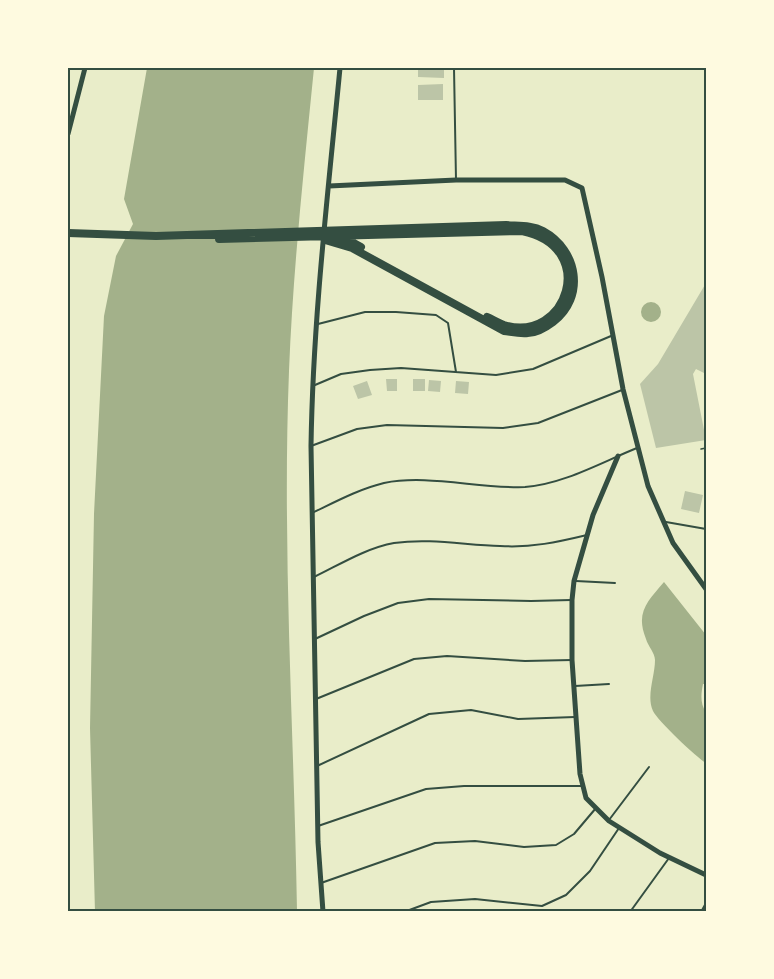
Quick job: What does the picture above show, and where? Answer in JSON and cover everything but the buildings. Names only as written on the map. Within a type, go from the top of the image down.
[{"type":"main road","points":[[68,238],[151,241],[506,229]]},
{"type":"main road","points":[[68,233],[156,236],[506,229],[535,234],[553,246],[566,264],[567,291],[561,305],[541,321],[525,326],[505,325],[350,241],[325,237]]},
{"type":"street","points":[[68,134],[85,68]]},
{"type":"street","points":[[322,912],[318,826],[312,513],[312,386],[315,325],[340,68]]},
{"type":"street","points":[[329,186],[456,180],[565,180],[582,188],[602,277],[623,389],[648,486],[673,543],[706,589]]},
{"type":"street","points":[[618,456],[593,515],[574,581],[573,660],[580,774],[586,798],[609,821],[669,858],[705,875]]},
{"type":"lane","points":[[454,68],[456,180]]},
{"type":"lane","points":[[315,325],[365,312],[436,315],[448,323],[456,372]]},
{"type":"lane","points":[[312,386],[341,374],[370,370],[401,368],[496,375],[533,369],[612,336]]},
{"type":"lane","points":[[311,446],[357,429],[387,425],[503,428],[538,423],[623,389]]},
{"type":"lane","points":[[312,513],[354,493],[384,483],[415,481],[527,487],[563,479],[637,448]]},
{"type":"lane","points":[[663,522],[706,529]]},
{"type":"lane","points":[[314,577],[357,556],[392,544],[425,541],[502,547],[540,546],[587,535]]},
{"type":"lane","points":[[574,581],[615,583]]},
{"type":"lane","points":[[315,639],[398,603],[429,599],[572,600]]},
{"type":"lane","points":[[316,699],[414,659],[447,656],[525,661],[573,660]]},
{"type":"lane","points":[[575,686],[609,684]]},
{"type":"lane","points":[[317,766],[429,714],[471,710],[518,719],[577,717]]},
{"type":"lane","points":[[609,821],[649,767]]},
{"type":"lane","points":[[318,826],[426,789],[465,786],[583,786]]},
{"type":"lane","points":[[321,883],[435,843],[475,841],[524,847],[556,845],[574,834],[596,808]]},
{"type":"lane","points":[[404,912],[431,903],[475,899],[542,906],[566,895],[590,871],[619,828]]},
{"type":"lane","points":[[630,912],[669,858]]},
{"type":"lane","points":[[705,875],[706,867]]},
{"type":"lane","points":[[701,912],[706,903]]},
{"type":"path","points":[[701,449],[706,448]]},
{"type":"shaded area","points":[[147,68],[314,68],[293,295],[287,439],[288,574],[297,911],[95,912],[90,728],[94,514],[104,316],[116,256],[133,224],[124,199]]},
{"type":"shaded area","points":[[651,302],[658,305],[661,312],[658,319],[651,322],[644,319],[641,312],[644,305]]},
{"type":"shaded area","points":[[664,582],[706,635],[706,684],[703,684],[701,695],[706,712],[706,763],[669,730],[656,716],[651,705],[655,660],[643,630],[642,621],[648,601]]}]
